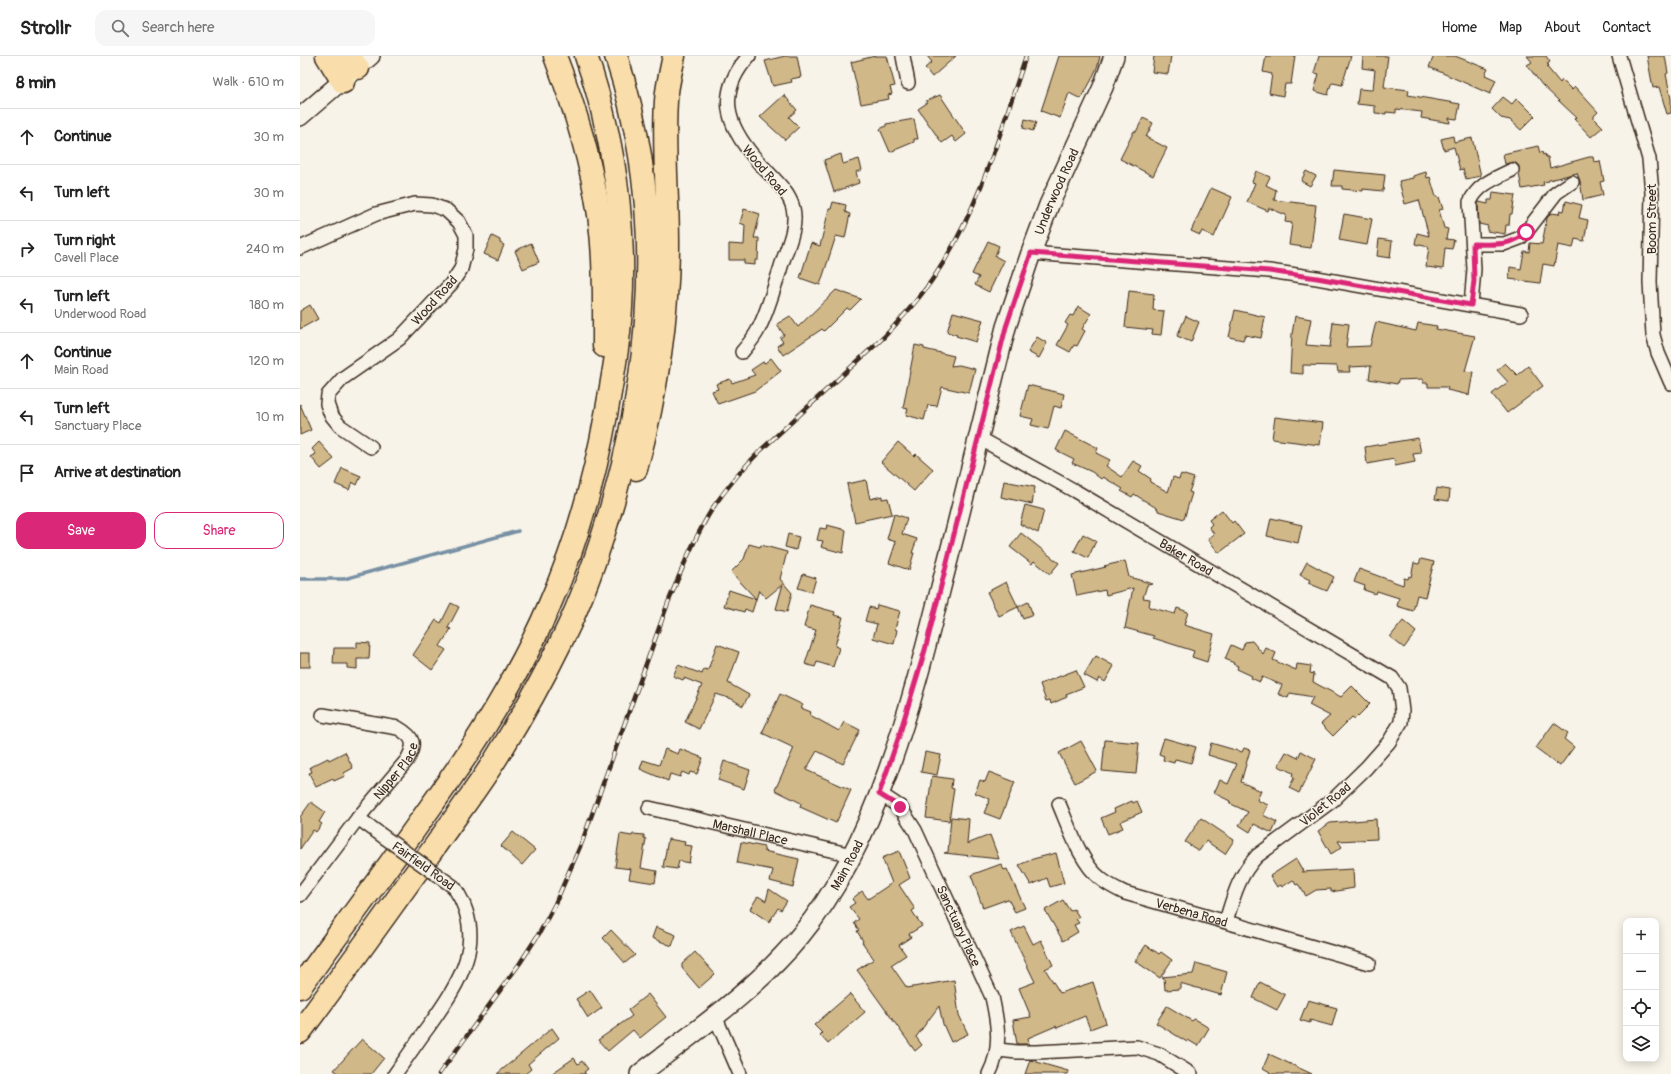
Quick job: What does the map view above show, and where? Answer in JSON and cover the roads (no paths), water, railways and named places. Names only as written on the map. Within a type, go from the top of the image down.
[{"type":"highway","points":[[327,56],[355,66]]},
{"type":"highway","points":[[555,56],[577,116],[588,155],[599,215],[605,293],[604,364],[597,465]]},
{"type":"highway","points":[[300,987],[443,790],[484,729],[510,683],[552,600],[579,529],[597,465],[618,348],[622,254],[619,205],[612,160],[604,118],[586,56]]},
{"type":"highway","points":[[300,1032],[366,942],[500,753],[563,638],[594,562],[610,511],[636,405],[646,335],[649,276],[647,213],[640,151],[632,108],[616,56]]},
{"type":"highway","points":[[585,587],[605,553],[624,511],[645,435],[653,396],[664,323],[667,289],[668,244],[666,101],[674,56]]},
{"type":"main road","name":"Underwood Road","points":[[942,585],[1006,327],[1031,253],[1049,206],[1103,87],[1114,56]]},
{"type":"main road","name":"Main Road","points":[[640,1074],[715,1016],[758,980],[800,937],[820,911],[852,855],[879,794],[899,736],[925,650],[942,585]]},
{"type":"street","name":"Wood Road","points":[[742,352],[758,332],[768,308],[790,238],[793,222],[793,209],[788,196],[744,144],[734,128],[729,114],[728,101],[732,84],[738,70],[749,56]]},
{"type":"street","points":[[903,56],[908,83]]},
{"type":"street","name":"Boom Street","points":[[1619,56],[1649,159],[1652,193],[1650,282],[1653,335],[1658,353],[1671,383]]},
{"type":"street","points":[[300,116],[355,66]]},
{"type":"street","points":[[1471,305],[1474,281],[1470,202],[1474,194],[1482,186],[1512,170]]},
{"type":"street","points":[[1473,244],[1504,244],[1520,238],[1556,193],[1572,182]]},
{"type":"street","name":"Wood Road","points":[[300,248],[376,214],[415,204],[432,205],[446,210],[460,222],[466,235],[466,249],[461,269],[451,284],[399,339],[343,378],[334,386],[328,395],[327,404],[331,415],[340,426],[371,447]]},
{"type":"street","points":[[1031,253],[1269,271],[1521,314]]},
{"type":"street","name":"Baker Road","points":[[979,438],[1075,491],[1392,678]]},
{"type":"street","name":"Violet Road","points":[[1226,921],[1239,880],[1247,867],[1257,856],[1333,800],[1348,787],[1385,748],[1396,732],[1401,722],[1401,697],[1399,688],[1392,678]]},
{"type":"street","name":"Nipper Place","points":[[323,715],[398,728],[407,733],[412,740],[413,749],[407,760],[358,818]]},
{"type":"street","name":"Sanctuary Place","points":[[879,794],[900,807],[915,830],[992,998],[996,1018],[998,1050],[995,1062],[988,1074]]},
{"type":"street","name":"Verbena Road","points":[[1059,804],[1082,854],[1091,869],[1100,879],[1111,886],[1125,893],[1369,963]]},
{"type":"street","name":"Marshall Place","points":[[649,808],[852,855]]},
{"type":"street","points":[[300,895],[358,818]]},
{"type":"street","name":"Fairfield Road","points":[[358,818],[454,887],[467,910],[470,926],[470,942],[467,959],[459,978],[443,1006],[395,1074]]},
{"type":"street","points":[[715,1016],[740,1074]]},
{"type":"street","points":[[998,1050],[1036,1052],[1137,1047],[1158,1054],[1191,1074]]},
{"type":"waterway","points":[[300,579],[344,579],[518,531]]},
{"type":"railway","points":[[439,1074],[520,963],[540,932],[555,904],[582,842],[668,603],[707,517],[736,477],[755,456],[884,337],[912,307],[936,274],[951,249],[977,196],[998,140],[1026,56]]}]
